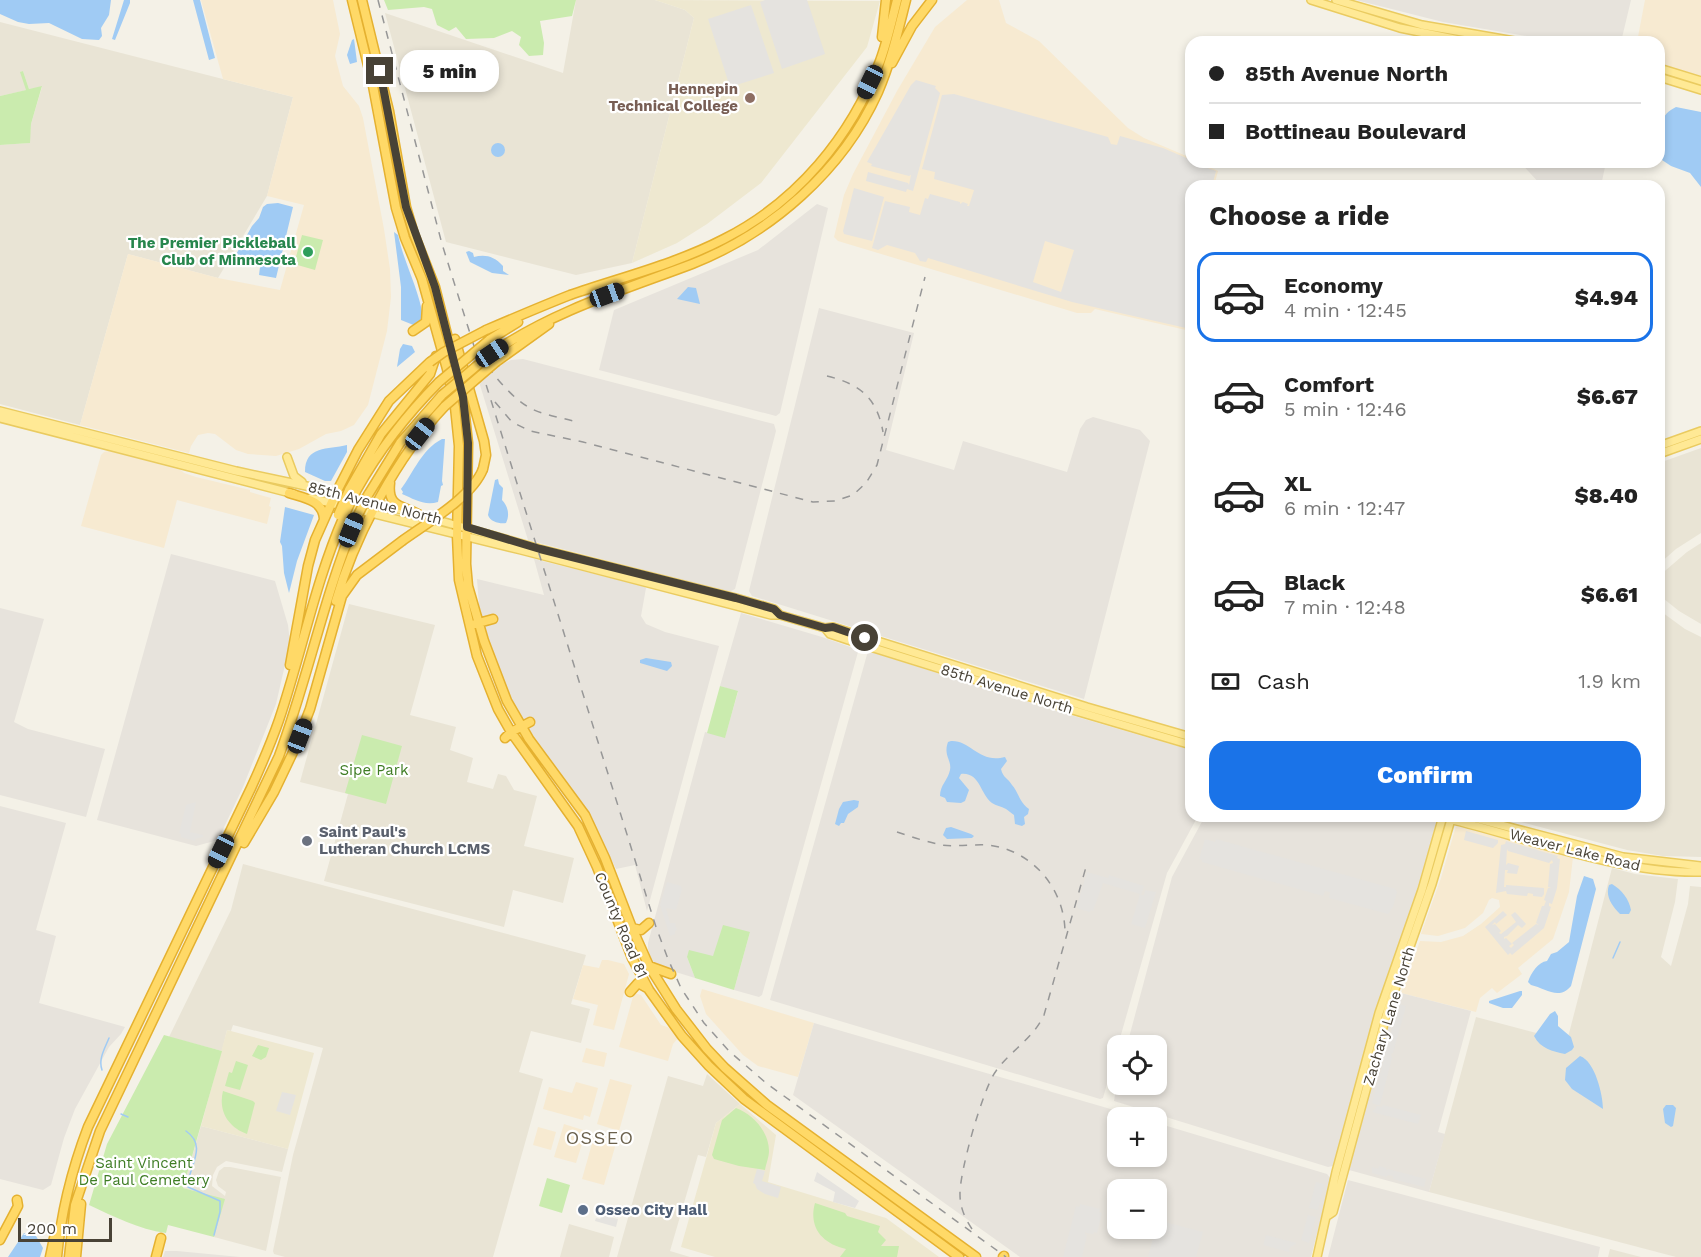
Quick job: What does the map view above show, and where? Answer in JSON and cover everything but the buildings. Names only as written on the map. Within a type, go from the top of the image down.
[{"type":"highway","points":[[352,0],[373,86],[396,208],[428,299],[447,369],[457,421],[462,537],[473,624],[493,619]]},
{"type":"highway","points":[[362,0],[384,92],[406,207],[446,324],[463,397],[468,443],[462,526]]},
{"type":"highway","points":[[860,103],[881,44],[886,0]]},
{"type":"highway","points":[[268,750],[294,645],[315,540],[358,450],[389,401],[430,362],[486,330],[569,296],[685,257],[726,238],[769,211],[807,178],[838,139],[860,103],[880,61],[897,0]]},
{"type":"highway","points":[[883,79],[906,0]]},
{"type":"highway","points":[[69,1257],[74,1213],[100,1131],[279,756],[301,697],[341,556],[368,495],[400,443],[442,395],[492,353],[532,328],[576,307],[708,257],[734,245],[774,218],[813,184],[839,154],[867,112],[912,26],[932,0]]},
{"type":"highway","points":[[212,897],[274,792],[296,748],[310,709],[342,596],[357,575],[469,492],[483,469],[486,455],[484,441],[438,284],[425,261]]},
{"type":"highway","points":[[352,490],[391,435],[413,408],[439,382],[489,340],[511,325],[569,296]]},
{"type":"highway","points":[[414,331],[426,322],[428,299]]},
{"type":"highway","points":[[310,709],[324,645],[341,584],[377,504],[420,434],[445,406],[496,362],[576,307]]},
{"type":"highway","points":[[50,1257],[78,1154],[88,1127],[268,750],[279,721],[341,515],[381,434],[430,374],[436,360],[437,335]]},
{"type":"highway","points":[[391,481],[390,490],[394,502],[420,515]]},
{"type":"highway","points":[[290,493],[319,504],[324,520]]},
{"type":"highway","name":"County Road 81","points":[[473,624],[484,641],[501,687],[521,727],[575,800],[600,845],[641,951],[658,984],[690,1029],[725,1068],[767,1106],[976,1257]]},
{"type":"highway","name":"County Road 81","points":[[473,624],[477,656],[508,735],[570,813],[637,968],[682,1036],[730,1088],[959,1257]]},
{"type":"highway","points":[[490,693],[501,687]]},
{"type":"highway","points":[[508,735],[530,722]]},
{"type":"highway","points":[[586,851],[600,845]]},
{"type":"highway","points":[[211,872],[222,877]]},
{"type":"highway","points":[[612,909],[631,945],[641,951]]},
{"type":"highway","points":[[632,928],[641,930],[649,923]]},
{"type":"highway","points":[[649,966],[670,974],[662,976],[658,984]]},
{"type":"highway","points":[[637,968],[642,967],[647,971],[668,1004],[683,1020]]},
{"type":"highway","points":[[630,992],[638,983],[650,990]]},
{"type":"highway","points":[[682,1036],[690,1029]]},
{"type":"highway","points":[[76,1257],[79,1212],[90,1157]]},
{"type":"highway","points":[[0,1240],[18,1206],[17,1200]]},
{"type":"highway","points":[[57,1257],[64,1203]]},
{"type":"highway","points":[[156,1257],[161,1238]]},
{"type":"main road","points":[[1311,0],[1400,28],[1439,36]]},
{"type":"main road","points":[[1336,0],[1422,25],[1485,36]]},
{"type":"main road","points":[[1665,70],[1701,81]]},
{"type":"main road","points":[[1665,79],[1701,90]]},
{"type":"main road","name":"85th Avenue North","points":[[0,411],[336,493],[462,526],[582,563]]},
{"type":"main road","name":"85th Avenue North","points":[[0,418],[372,515],[736,598],[774,609],[780,615],[825,628],[833,627],[1185,735]]},
{"type":"main road","points":[[1665,444],[1701,431]]},
{"type":"main road","points":[[1665,452],[1701,439]]},
{"type":"main road","points":[[287,457],[294,477],[298,481],[320,489]]},
{"type":"main road","points":[[280,481],[289,478],[292,466]]},
{"type":"main road","name":"85th Avenue North","points":[[825,628],[830,634],[848,640],[1185,743]]},
{"type":"main road","name":"Zachary Lane North","points":[[1317,1257],[1334,1178],[1379,1013],[1443,822]]},
{"type":"main road","name":"Zachary Lane North","points":[[1327,1216],[1333,1212],[1388,1009],[1423,911],[1444,822]]},
{"type":"main road","name":"Weaver Lake Road","points":[[1464,822],[1623,864],[1701,872]]},
{"type":"main road","name":"Weaver Lake Road","points":[[1490,822],[1623,857],[1701,866]]},
{"type":"main road","points":[[1423,911],[1427,891],[1424,883]]},
{"type":"shaded area","points":[[201,0],[333,0],[340,34],[335,56],[343,86],[359,106],[363,118],[384,229],[390,269],[391,297],[387,331],[368,405],[354,425],[326,434],[299,449],[276,456],[248,454],[236,450],[215,434],[198,435],[189,453],[80,425],[128,254],[218,278],[280,290],[304,205],[267,196],[293,97],[223,79]]},
{"type":"shaded area","points":[[576,0],[655,0],[685,10],[694,18],[632,263],[576,275],[446,242],[385,13],[563,73]]},
{"type":"shaded area","name":"Hennepin Technical College","points":[[655,0],[880,1],[867,47],[761,183],[707,224],[677,243],[632,263],[694,18],[685,10]]},
{"type":"shaded area","points":[[807,0],[825,54],[782,69],[760,2]]},
{"type":"shaded area","points":[[967,0],[999,0],[1006,23],[1039,41],[1128,128],[1144,138],[1185,155],[1185,168],[1212,168],[1218,171],[1216,180],[1185,180],[1185,330],[1095,309],[1091,313],[1077,313],[838,241],[834,237],[844,195],[853,174],[897,91],[935,27]]},
{"type":"shaded area","points":[[1356,0],[1631,0],[1622,36],[1526,36],[1443,22]]},
{"type":"shaded area","points":[[1645,0],[1701,0],[1701,77],[1665,67],[1665,36],[1638,36]]},
{"type":"shaded area","points":[[751,5],[774,73],[730,87],[708,19]]},
{"type":"shaded area","points":[[0,22],[293,97],[267,196],[218,278],[128,254],[80,425],[0,404],[0,145],[29,143],[31,124],[42,87],[29,89],[23,71],[21,72],[27,90],[0,96]]},
{"type":"shaded area","points":[[916,80],[936,86],[935,88],[940,93],[913,191],[907,189],[906,192],[866,181],[868,172],[909,185],[911,175],[871,166],[872,164],[867,162]]},
{"type":"shaded area","points":[[954,94],[1108,137],[1111,144],[1117,145],[1120,136],[1163,148],[1185,157],[1185,168],[1208,168],[1216,171],[1214,180],[1185,180],[1185,328],[1072,302],[928,258],[926,262],[920,261],[915,253],[887,245],[878,250],[872,248],[885,201],[910,207],[909,212],[920,215],[925,198],[928,199],[930,194],[960,202],[960,204],[963,202],[969,206],[974,190],[934,179],[935,172],[922,169],[942,95]],"holes":[[[1045,241],[1074,250],[1061,292],[1033,282]]]},
{"type":"shaded area","points":[[1525,168],[1605,168],[1602,180],[1536,180]]},
{"type":"shaded area","points":[[854,188],[884,197],[872,241],[844,234]]},
{"type":"shaded area","points":[[817,204],[828,208],[780,413],[776,416],[599,370],[614,310],[758,250]]},
{"type":"shaded area","points":[[819,308],[914,333],[886,450],[954,470],[963,441],[1067,472],[1080,429],[1086,420],[1093,417],[1140,430],[1150,441],[1084,699],[752,596],[749,591]]},
{"type":"shaded area","points":[[523,359],[774,424],[776,431],[735,589],[729,592],[528,540],[479,382],[502,364],[511,360]]},
{"type":"shaded area","points":[[1701,448],[1701,533],[1665,559],[1665,461]]},
{"type":"shaded area","points":[[109,451],[181,470],[196,477],[250,490],[250,492],[271,498],[267,524],[177,500],[164,548],[81,526],[101,455]]},
{"type":"shaded area","points":[[1701,543],[1701,624],[1665,600],[1665,571]]},
{"type":"shaded area","points":[[171,554],[275,581],[288,625],[290,643],[276,704],[243,787],[218,840],[196,846],[97,820]]},
{"type":"shaded area","points":[[534,559],[643,586],[646,588],[641,616],[646,624],[665,632],[719,646],[647,911],[635,865],[616,869],[587,810],[512,702],[491,647],[479,605],[477,579],[544,595]]},
{"type":"shaded area","points":[[349,604],[435,625],[410,715],[456,727],[450,750],[473,758],[467,782],[493,789],[498,774],[506,776],[514,790],[537,796],[524,846],[574,858],[563,903],[513,890],[504,927],[324,881],[348,794],[300,782]]},
{"type":"shaded area","points":[[0,608],[44,619],[14,722],[28,729],[105,749],[86,817],[0,795]]},
{"type":"shaded area","points":[[741,613],[822,637],[856,649],[858,652],[762,995],[759,997],[734,990],[750,932],[713,956],[687,957],[695,978],[653,965],[648,949],[705,732],[725,737],[738,692],[720,686]]},
{"type":"shaded area","points":[[1665,614],[1701,637],[1701,857],[1663,856],[1627,850],[1522,822],[1665,822]]},
{"type":"shaded area","points":[[868,651],[1060,712],[1185,748],[1185,822],[1195,822],[1167,873],[1121,1035],[1107,1035],[1107,1084],[1103,1098],[1100,1099],[770,1000]]},
{"type":"shaded area","points":[[196,802],[190,832],[203,835],[203,837],[195,841],[181,837],[179,833],[186,805]]},
{"type":"shaded area","points":[[0,806],[66,823],[36,930],[56,936],[39,1003],[125,1027],[109,1047],[75,1109],[51,1185],[43,1190],[0,1179]]},
{"type":"shaded area","points":[[1202,822],[1436,822],[1423,875],[1396,955],[1333,1166],[1328,1167],[1167,1117],[1167,1107],[1133,1107],[1114,1101],[1115,1095],[1167,1095],[1167,1035],[1130,1035],[1172,877]]},
{"type":"shaded area","points":[[1456,826],[1573,857],[1569,892],[1553,939],[1518,968],[1522,974],[1497,993],[1492,988],[1480,998],[1476,1012],[1401,993],[1420,941],[1441,942],[1463,936],[1500,907],[1499,900],[1492,898],[1483,913],[1465,928],[1438,936],[1421,934]]},
{"type":"shaded area","points":[[1466,831],[1498,840],[1498,843],[1493,848],[1464,840]]},
{"type":"shaded area","points":[[1205,839],[1215,842],[1216,839],[1395,889],[1397,892],[1393,907],[1388,914],[1329,898],[1330,892],[1325,891],[1323,896],[1202,862],[1199,859]]},
{"type":"shaded area","points":[[1506,841],[1558,856],[1557,858],[1560,859],[1557,888],[1552,904],[1549,903],[1551,907],[1544,928],[1512,955],[1510,953],[1508,955],[1485,927],[1503,911],[1507,915],[1492,925],[1495,924],[1501,934],[1516,922],[1511,915],[1515,912],[1526,924],[1522,928],[1518,925],[1504,937],[1512,944],[1509,946],[1511,948],[1514,945],[1512,943],[1536,924],[1539,925],[1536,923],[1546,901],[1544,900],[1548,888],[1551,888],[1548,887],[1550,864],[1553,863],[1552,860],[1549,863],[1507,849],[1506,865],[1508,863],[1519,866],[1517,874],[1507,873],[1508,870],[1505,870],[1504,887],[1506,885],[1544,888],[1544,894],[1542,897],[1528,893],[1527,896],[1507,894],[1506,891],[1496,893],[1501,845]]},
{"type":"shaded area","points":[[243,864],[586,955],[571,1004],[590,1009],[581,1043],[531,1031],[519,1072],[543,1079],[493,1257],[285,1257],[274,1254],[293,1155],[323,1048],[233,1025],[231,1031],[227,1030],[222,1051],[169,1037],[231,910]]},
{"type":"shaded area","points":[[1612,868],[1635,874],[1678,879],[1675,902],[1661,957],[1671,966],[1688,904],[1690,886],[1701,887],[1701,1257],[1676,1257],[1429,1192],[1476,1017],[1567,1041]]},
{"type":"shaded area","points":[[1087,872],[1108,878],[1109,875],[1144,886],[1141,895],[1144,895],[1145,890],[1156,892],[1145,928],[1131,924],[1140,894],[1103,883],[1093,911],[1079,909],[1077,906]]},
{"type":"shaded area","points":[[667,882],[681,886],[682,889],[676,910],[666,908],[670,923],[675,923],[677,930],[670,936],[660,905]]},
{"type":"shaded area","points":[[602,960],[624,964],[629,974],[614,1030],[593,1025],[598,1005],[573,999],[583,965],[599,968]]},
{"type":"shaded area","points":[[702,989],[814,1023],[798,1077],[758,1066],[743,1055],[706,1014],[700,996]]},
{"type":"shaded area","points":[[634,993],[641,995],[661,1025],[670,1028],[678,1038],[673,1044],[668,1061],[619,1047]]},
{"type":"shaded area","points":[[1401,993],[1471,1011],[1438,1132],[1445,1134],[1429,1192],[1349,1170],[1386,1031]]},
{"type":"shaded area","points":[[1399,1004],[1406,1006],[1391,1054],[1392,1058],[1380,1105],[1377,1105],[1372,1103]]},
{"type":"shaded area","points":[[814,1023],[1107,1108],[1107,1167],[1167,1167],[1167,1126],[1327,1174],[1331,1179],[1311,1257],[1020,1257],[793,1095]]},
{"type":"shaded area","points":[[227,1030],[314,1053],[288,1149],[201,1126]]},
{"type":"shaded area","points":[[586,1048],[607,1053],[604,1067],[582,1062]]},
{"type":"shaded area","points":[[707,1074],[740,1104],[716,1123],[706,1157],[698,1155],[670,1251],[690,1257],[617,1257],[668,1076],[703,1086]]},
{"type":"shaded area","points":[[610,1079],[632,1085],[619,1131],[597,1124]]},
{"type":"shaded area","points":[[576,1082],[598,1088],[590,1117],[584,1115],[583,1120],[543,1109],[549,1087],[572,1093]]},
{"type":"shaded area","points":[[282,1092],[296,1095],[290,1115],[276,1111]]},
{"type":"shaded area","points":[[740,1104],[776,1135],[768,1182],[886,1218],[939,1257],[715,1257],[681,1247],[716,1123]]},
{"type":"shaded area","points":[[1383,1105],[1421,1115],[1418,1124],[1372,1112],[1377,1106],[1382,1107]]},
{"type":"shaded area","points":[[564,1124],[586,1131],[576,1163],[554,1157]]},
{"type":"shaded area","points":[[201,1126],[288,1149],[282,1172],[226,1161],[217,1167],[213,1175],[212,1186],[225,1196],[226,1192],[218,1186],[216,1180],[219,1171],[224,1167],[281,1177],[266,1251],[214,1237],[224,1200],[183,1188]]},
{"type":"shaded area","points":[[538,1127],[556,1132],[551,1150],[533,1145]]},
{"type":"shaded area","points":[[595,1133],[617,1140],[604,1185],[582,1179]]},
{"type":"shaded area","points":[[1379,1166],[1386,1168],[1387,1171],[1388,1169],[1426,1179],[1424,1187],[1393,1179],[1393,1176],[1386,1177],[1372,1173],[1372,1167],[1378,1169]]},
{"type":"shaded area","points":[[757,1169],[765,1171],[762,1181],[781,1187],[778,1198],[757,1189],[753,1183]]},
{"type":"shaded area","points":[[817,1172],[859,1201],[855,1208],[833,1202],[835,1192],[814,1181]]},
{"type":"shaded area","points":[[1348,1180],[1600,1247],[1598,1257],[1328,1257]]},
{"type":"shaded area","points":[[1316,1182],[1324,1184],[1318,1210],[1309,1208]]},
{"type":"shaded area","points":[[600,1204],[621,1210],[618,1218],[603,1213],[604,1209],[599,1208]]},
{"type":"shaded area","points":[[1080,1204],[1100,1209],[1099,1212],[1102,1213],[1097,1233],[1086,1233],[1086,1230],[1082,1257],[1063,1257],[1076,1206],[1079,1207]]},
{"type":"shaded area","points":[[602,1215],[618,1219],[616,1227],[595,1221]]},
{"type":"shaded area","points":[[1308,1215],[1316,1217],[1309,1243],[1301,1240]]},
{"type":"shaded area","points":[[1167,1223],[1203,1232],[1196,1257],[1148,1257],[1153,1239],[1167,1239]]},
{"type":"shaded area","points":[[569,1224],[614,1237],[609,1257],[560,1257]]},
{"type":"shaded area","points":[[1266,1235],[1296,1244],[1290,1247],[1289,1252],[1263,1245]]},
{"type":"shaded area","points":[[1610,1249],[1641,1257],[1608,1257]]},
{"type":"shaded area","points":[[165,1251],[177,1251],[240,1257],[163,1257]]},
{"type":"green space","points":[[384,0],[576,0],[572,16],[540,21],[544,43],[543,55],[529,56],[519,45],[521,37],[512,31],[494,38],[466,39],[456,27],[449,31],[437,25],[432,9],[424,7],[388,10]]},
{"type":"green space","points":[[23,71],[29,89],[42,86],[31,124],[30,143],[0,145],[0,96],[26,90],[20,72]]},
{"type":"green space","name":"The Premier Pickleball Club of Minnesota","points":[[302,235],[323,240],[315,270],[294,264]]},
{"type":"green space","points":[[720,686],[738,691],[725,738],[707,733]]},
{"type":"green space","name":"Sipe Park","points":[[362,735],[402,746],[386,804],[345,793]]},
{"type":"green space","points":[[723,925],[750,932],[734,990],[695,978],[687,957],[689,950],[713,956]]},
{"type":"green space","name":"Saint Vincent De Paul Cemetery","points":[[164,1035],[222,1051],[183,1188],[225,1199],[214,1237],[168,1225],[166,1233],[146,1229],[89,1205],[107,1144]]},
{"type":"green space","points":[[258,1045],[269,1048],[266,1057],[261,1060],[252,1056]]},
{"type":"green space","points":[[236,1061],[248,1065],[240,1090],[225,1086],[229,1072],[232,1073]]},
{"type":"green space","points":[[223,1091],[255,1103],[247,1134],[230,1123],[223,1112]]},
{"type":"green space","points":[[736,1108],[754,1119],[766,1137],[769,1156],[765,1170],[714,1159],[712,1155],[722,1120]]},
{"type":"green space","points":[[547,1178],[570,1185],[562,1213],[539,1206]]},
{"type":"green space","points":[[815,1203],[880,1226],[878,1232],[886,1240],[881,1246],[899,1246],[897,1257],[840,1257],[846,1249],[830,1243],[819,1234],[814,1220]]},
{"type":"water","points":[[0,0],[111,0],[109,15],[101,28],[102,36],[99,40],[82,39],[49,23],[18,22],[0,14]]},
{"type":"water","points":[[124,0],[130,0],[130,3],[115,40],[112,39]]},
{"type":"water","points":[[193,0],[200,0],[215,58],[209,60]]},
{"type":"water","points":[[354,39],[357,62],[350,64],[347,55]]},
{"type":"water","points":[[1676,107],[1701,112],[1701,187],[1690,173],[1665,162],[1665,115]]},
{"type":"water","points":[[498,143],[503,145],[505,150],[503,155],[498,157],[493,155],[491,150],[493,145]]},
{"type":"water","points":[[278,203],[293,207],[276,278],[259,275],[260,267],[237,261],[234,258],[259,218],[263,207],[267,204]]},
{"type":"water","points":[[394,232],[398,235],[421,307],[423,317],[416,326],[401,320],[401,287]]},
{"type":"water","points":[[469,251],[474,257],[493,258],[509,275],[492,273],[470,262],[466,252]]},
{"type":"water","points":[[688,287],[696,288],[700,304],[677,299]]},
{"type":"water","points":[[403,344],[412,346],[415,352],[397,367],[400,349]]},
{"type":"water","points":[[445,439],[443,485],[438,502],[424,503],[402,494],[401,489],[423,455]]},
{"type":"water","points":[[347,445],[347,452],[331,481],[325,481],[305,472],[306,463],[313,453]]},
{"type":"water","points":[[498,479],[503,488],[502,500],[508,511],[506,523],[496,522],[488,515],[495,480]]},
{"type":"water","points":[[285,507],[314,515],[297,561],[289,593],[280,542]]},
{"type":"water","points":[[646,658],[671,662],[672,666],[667,671],[640,663],[640,660]]},
{"type":"water","points":[[948,742],[964,744],[988,757],[1005,757],[1007,761],[1001,769],[1002,772],[1029,809],[1028,814],[1024,817],[1025,824],[1022,826],[1015,824],[1014,815],[992,803],[976,780],[967,774],[961,774],[959,778],[969,790],[965,801],[947,802],[940,796],[950,770],[946,751]]},
{"type":"water","points":[[859,801],[858,807],[848,814],[844,823],[839,826],[835,824],[843,802]]},
{"type":"water","points":[[951,827],[974,836],[947,839],[943,835],[946,828]]},
{"type":"water","points":[[1584,876],[1593,879],[1596,889],[1571,986],[1562,993],[1557,993],[1531,985],[1528,982],[1535,968],[1569,942],[1577,896]]},
{"type":"water","points":[[1612,884],[1627,899],[1631,910],[1629,914],[1620,914],[1612,904],[1608,893],[1609,885]]},
{"type":"water","points":[[1520,991],[1522,995],[1512,1008],[1503,1008],[1489,1003],[1489,1001]]},
{"type":"water","points":[[1555,1011],[1558,1016],[1558,1026],[1571,1037],[1574,1047],[1565,1054],[1543,1047],[1534,1036],[1550,1014]]},
{"type":"water","points":[[1580,1056],[1590,1064],[1594,1071],[1600,1087],[1603,1109],[1572,1089],[1565,1080],[1566,1068]]},
{"type":"water","points":[[1666,1105],[1673,1105],[1676,1108],[1671,1127],[1665,1123],[1663,1109]]},
{"type":"water","points":[[24,1233],[36,1236],[43,1248],[40,1257],[8,1257]]},
{"type":"waterway","points":[[1613,958],[1620,942]]},
{"type":"waterway","points":[[102,1070],[101,1058],[109,1038]]},
{"type":"waterway","points":[[121,1114],[128,1117]]},
{"type":"waterway","points":[[186,1131],[193,1137],[196,1144],[188,1187],[220,1201],[220,1212],[214,1235]]},
{"type":"railway","points":[[378,0],[442,244],[656,927],[681,988],[704,1023],[729,1051],[766,1083],[1006,1257]]},
{"type":"railway","points":[[495,402],[512,422],[530,431],[583,442],[813,502],[835,501],[853,495],[866,483],[877,465],[925,277]]},
{"type":"railway","points":[[479,353],[502,385],[525,405],[542,413],[573,421]]},
{"type":"railway","points":[[827,376],[849,383],[865,394],[876,410],[883,432]]},
{"type":"railway","points":[[897,832],[942,845],[988,845],[1018,854],[1043,874],[1052,886],[1059,900],[1065,931]]},
{"type":"railway","points":[[972,1229],[963,1213],[960,1195],[963,1169],[979,1112],[996,1071],[1028,1038],[1044,1015],[1086,867]]},
{"type":"place","name":"Hennepin Technical College","points":[[750,98]]},
{"type":"place","name":"The Premier Pickleball Club of Minnesota","points":[[308,252]]},
{"type":"place","name":"Saint Paul's Lutheran Church LCMS","points":[[307,841]]},
{"type":"place","name":"Osseo City Hall","points":[[583,1210]]},
{"type":"district","name":"OSSEO","points":[[600,1137]]},
{"type":"route","points":[[380,71],[409,220],[435,287],[463,397],[469,470],[467,527],[540,549],[731,597],[774,609],[780,615],[825,628],[833,627],[865,638]]}]
